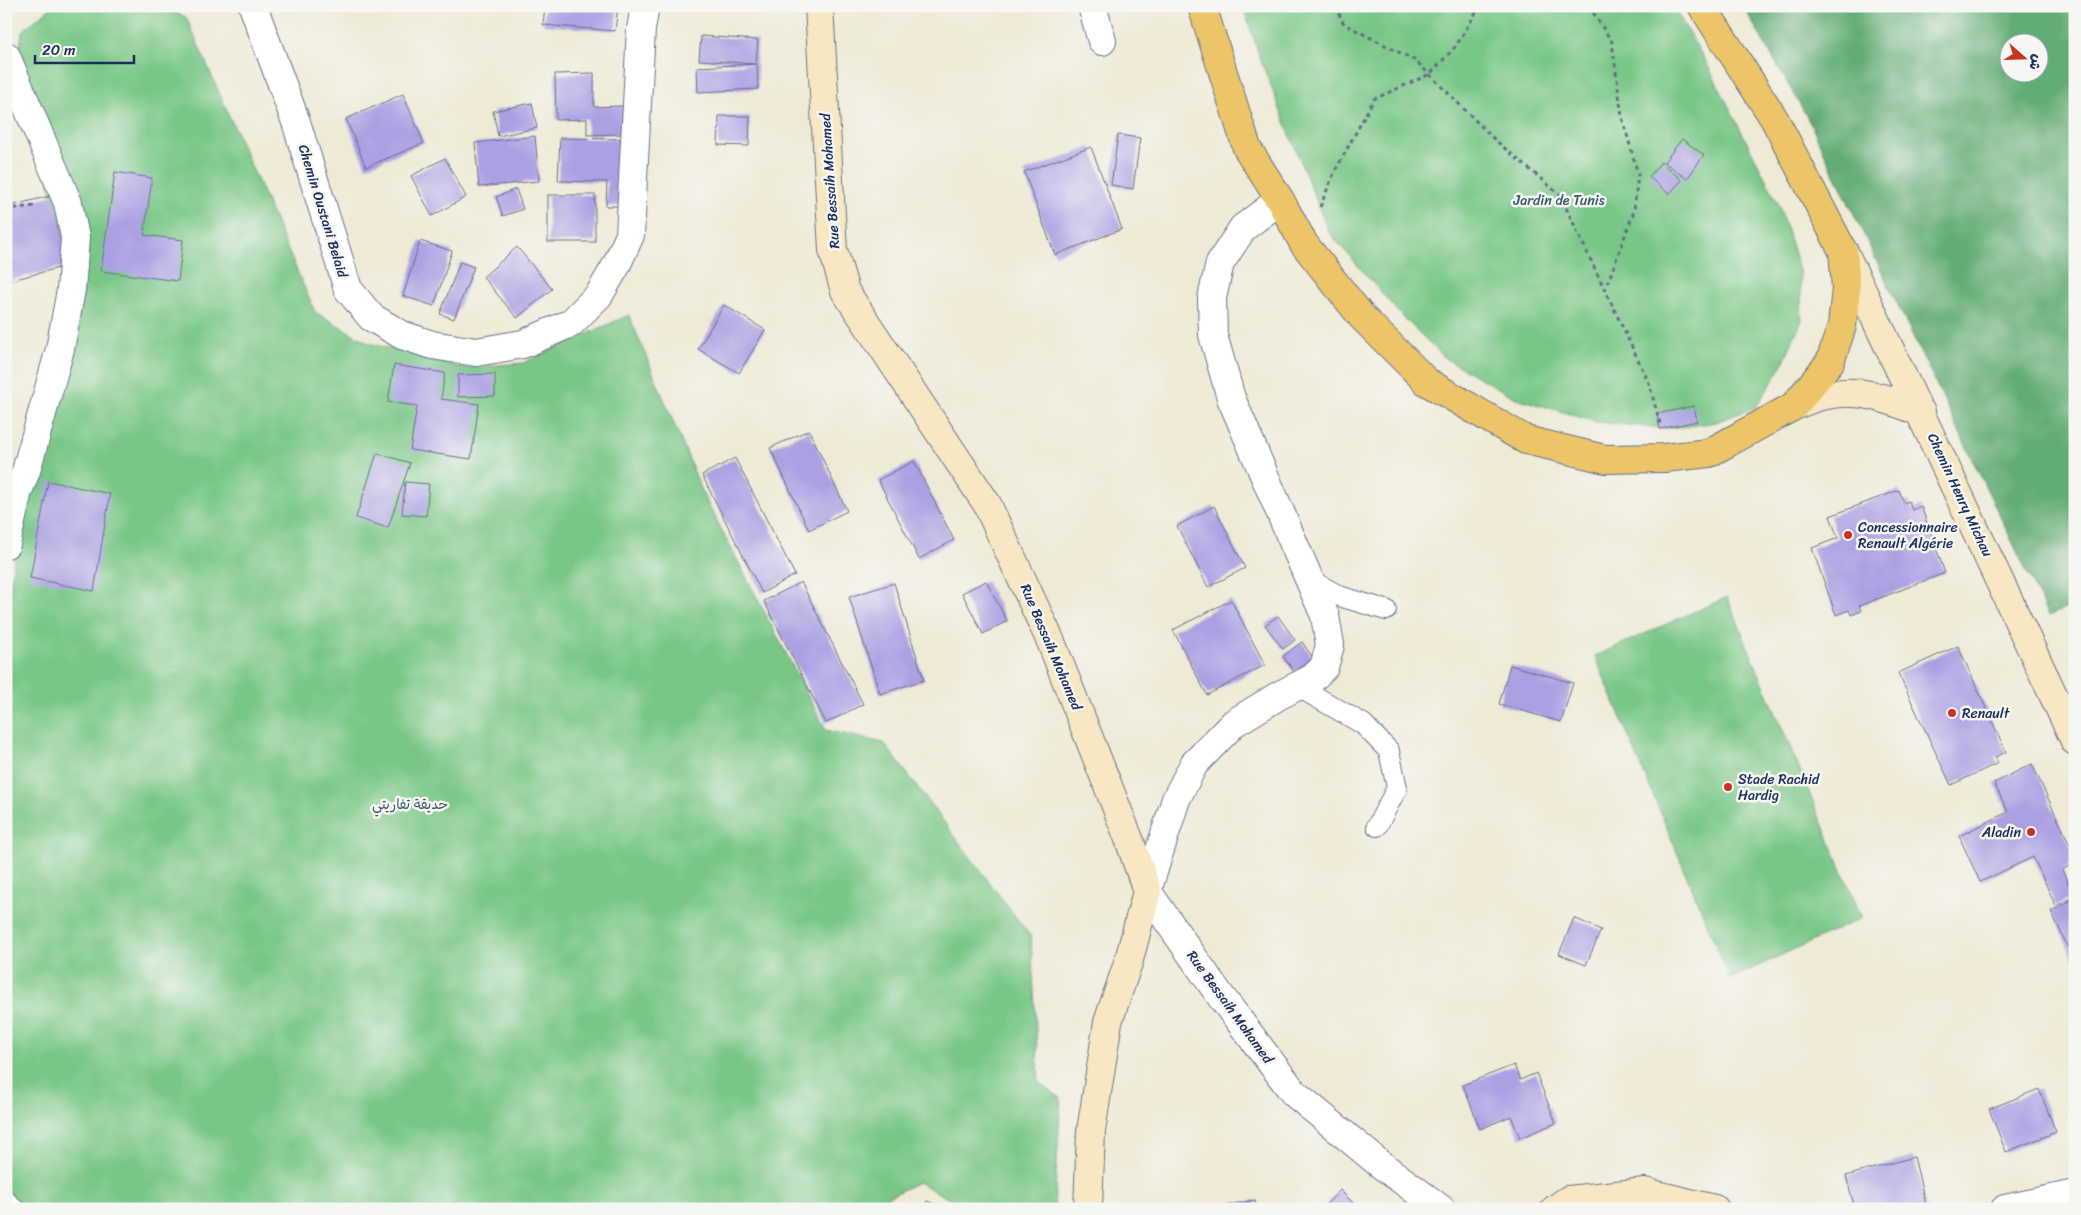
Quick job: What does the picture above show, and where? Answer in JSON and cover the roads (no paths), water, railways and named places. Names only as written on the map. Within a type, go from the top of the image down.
[{"type":"main road","points":[[1202,6],[1247,148],[1280,200],[1304,244],[1362,316],[1427,382],[1526,440],[1605,459],[1664,458],[1709,453],[1794,406],[1830,362],[1842,326],[1846,289],[1843,251],[1775,120],[1702,6]]},
{"type":"street","name":"Chemin Oustani Belaid","points":[[253,6],[296,122],[348,289],[371,317],[402,335],[432,345],[476,352],[523,344],[571,323],[599,295],[616,266],[630,235],[641,29],[645,6]]},
{"type":"street","name":"Rue Bessaih Mohamed","points":[[820,6],[833,250],[844,291],[986,504],[1051,642],[1129,839],[1147,891],[1219,994],[1294,1094],[1380,1164],[1442,1209]]},
{"type":"street","points":[[1092,6],[1102,41]]},
{"type":"street","points":[[6,56],[68,203],[75,238],[71,290],[60,349],[26,471],[18,491],[6,544]]},
{"type":"street","points":[[1088,1209],[1090,1131],[1108,1022],[1176,799],[1194,764],[1234,723],[1313,678],[1324,667],[1330,646],[1325,616],[1231,398],[1213,335],[1212,298],[1220,263],[1243,228],[1280,200]]},
{"type":"street","name":"Chemin Henry Michau","points":[[1843,251],[1921,412],[2075,741]]},
{"type":"street","points":[[1794,406],[1813,397],[1832,392],[1852,392],[1897,402],[1921,412]]},
{"type":"street","points":[[1555,1209],[1568,1200],[1645,1192],[1715,1209]]},
{"type":"street","points":[[2005,1209],[2075,1194]]},
{"type":"lane","points":[[1309,579],[1339,596],[1386,610]]},
{"type":"lane","points":[[1297,686],[1363,724],[1389,751],[1397,788],[1377,826]]},
{"type":"lane","points":[[6,1200],[14,1209]]},
{"type":"place","name":"Concessionnaire Renault Algérie","points":[[1848,535]]},
{"type":"place","name":"Renault","points":[[1952,713]]},
{"type":"place","name":"Stade Rachid Hardig","points":[[1728,787]]},
{"type":"place","name":"Aladin","points":[[2031,832]]},
{"type":"park label","name":"Jardin de Tunis","points":[[1559,200]]},
{"type":"park label","name":"حديقة تفاريتي","points":[[410,804]]}]
